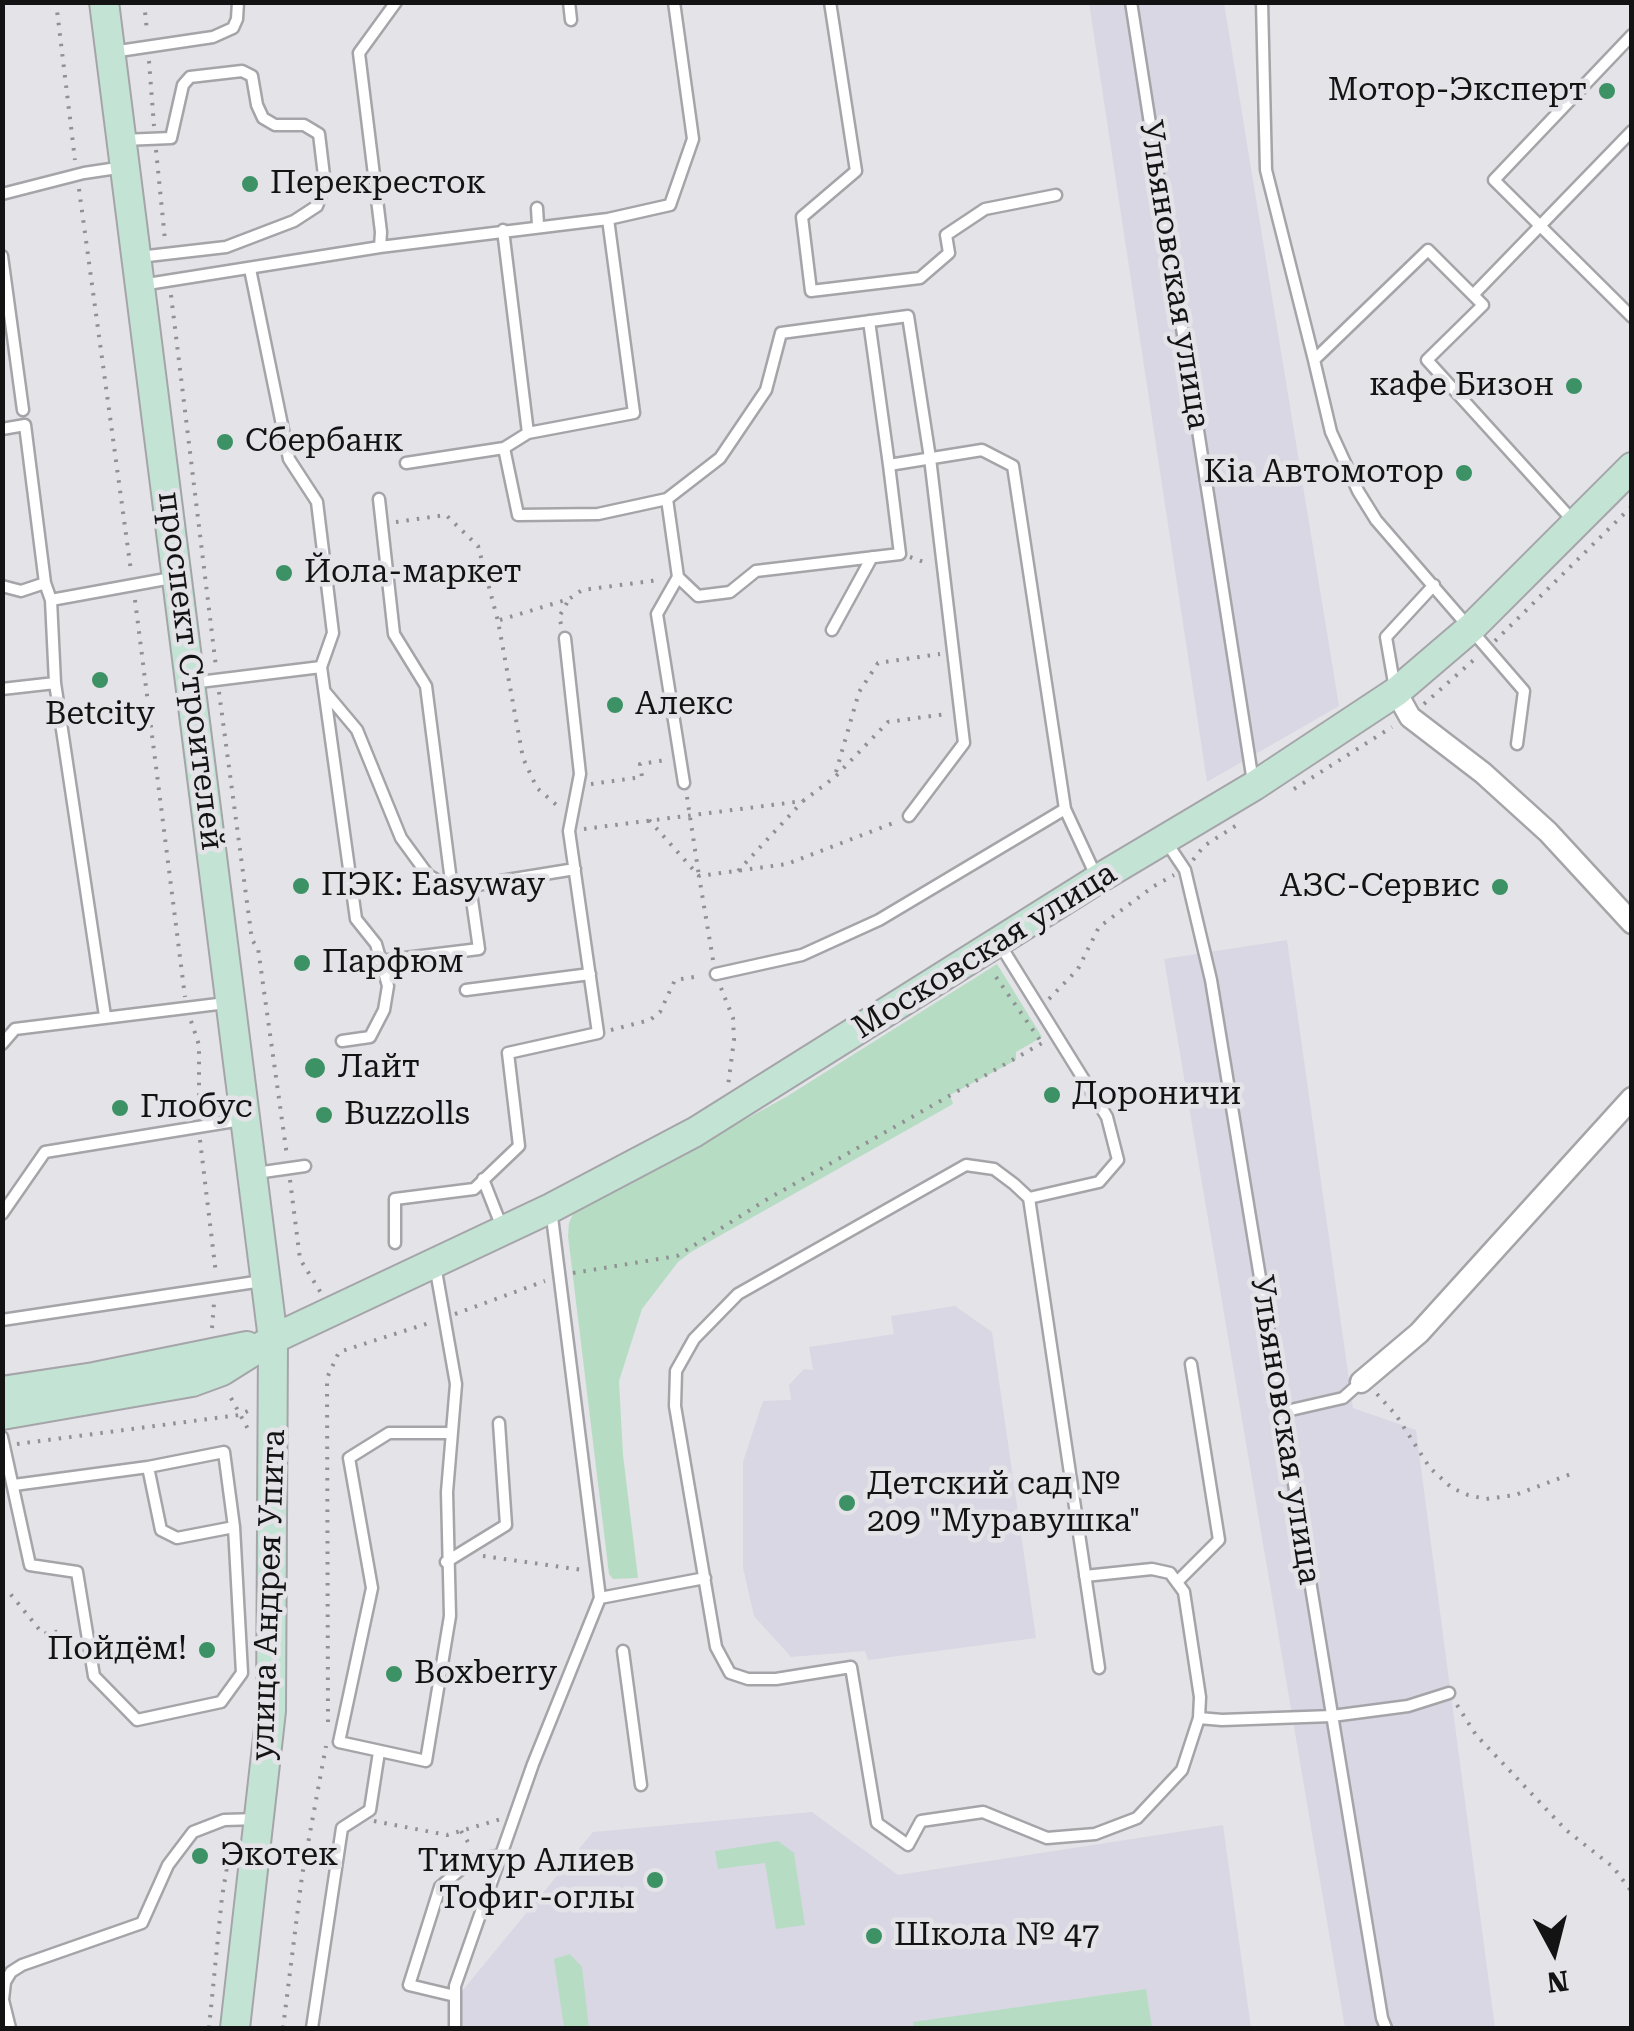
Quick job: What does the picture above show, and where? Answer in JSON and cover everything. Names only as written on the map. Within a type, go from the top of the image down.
[{"type":"main road","name":"проспект Строителей","points":[[104,2],[178,577],[204,681],[232,1002],[273,1340]]},
{"type":"main road","name":"Московская улица","points":[[2,1415],[192,1382],[222,1371],[273,1340],[551,1208],[695,1132],[1164,839],[1402,705],[1480,638],[1576,524],[1632,468]]},
{"type":"main road","name":"Московская улица","points":[[2,1391],[273,1340]]},
{"type":"main road","name":"улица Андрея Упита","points":[[235,2028],[247,1819],[271,1711],[273,1340]]},
{"type":"street","points":[[1402,705],[1548,832],[1632,923]]},
{"type":"street","points":[[1362,1382],[1419,1334],[1632,1098]]},
{"type":"lane","points":[[111,52],[223,33],[233,28],[238,2]]},
{"type":"lane","points":[[380,247],[359,54],[396,2]]},
{"type":"lane","points":[[568,2],[571,20]]},
{"type":"lane","points":[[139,271],[170,281],[380,247],[608,219],[670,205],[693,138],[674,2]]},
{"type":"lane","points":[[830,2],[856,171],[802,217],[811,291],[920,278],[949,253],[946,235],[985,209],[1056,195]]},
{"type":"lane","name":"Ульяновская улица","points":[[1132,2],[1254,786]]},
{"type":"lane","points":[[1262,2],[1266,170],[1331,432],[1376,520],[1524,691],[1518,744]]},
{"type":"lane","points":[[1632,35],[1494,180],[1632,317]]},
{"type":"lane","points":[[2,194],[77,175],[155,139],[171,138],[183,85],[190,78],[249,72],[263,118],[275,125],[304,125],[319,134],[325,184],[317,206],[294,222],[226,247],[166,254],[139,271]]},
{"type":"lane","points":[[1473,295],[1632,132]]},
{"type":"lane","points":[[536,208],[538,225]]},
{"type":"lane","points":[[406,463],[504,448],[528,432],[634,413],[607,250],[608,219]]},
{"type":"lane","points":[[503,230],[528,432]]},
{"type":"lane","points":[[1314,360],[1428,250],[1483,305],[1427,360],[1576,524]]},
{"type":"lane","points":[[2,256],[24,410]]},
{"type":"lane","points":[[250,270],[289,459],[317,502],[333,633],[321,667],[356,919],[376,944],[388,986],[384,1010],[370,1037],[342,1041]]},
{"type":"lane","points":[[504,448],[518,516],[598,514],[667,499],[720,458],[766,390],[781,333],[908,316],[930,458],[964,743],[909,816]]},
{"type":"lane","points":[[678,577],[698,596],[730,592],[756,571],[900,554],[869,321]]},
{"type":"lane","points":[[2,429],[26,425],[45,583],[51,600],[55,683],[106,1016]]},
{"type":"lane","points":[[889,465],[982,450],[1013,466],[1065,809],[1098,879]]},
{"type":"lane","points":[[667,499],[678,577],[657,614],[684,783]]},
{"type":"lane","points":[[379,500],[394,634],[426,686],[452,889]]},
{"type":"lane","points":[[832,630],[872,557]]},
{"type":"lane","points":[[51,600],[178,577]]},
{"type":"lane","points":[[2,586],[21,590],[45,583]]},
{"type":"lane","points":[[1402,705],[1386,637],[1434,585]]},
{"type":"lane","points":[[395,1243],[395,1199],[474,1190],[519,1146],[508,1053],[598,1034],[569,831],[580,774],[565,638]]},
{"type":"lane","points":[[204,681],[321,667]]},
{"type":"lane","points":[[2,689],[55,683]]},
{"type":"lane","points":[[326,692],[356,730],[401,838],[428,875],[452,889],[574,869]]},
{"type":"lane","points":[[716,974],[802,955],[879,920],[1065,809]]},
{"type":"lane","name":"Ульяновская улица","points":[[1164,839],[1185,870],[1212,980],[1386,2028]]},
{"type":"lane","points":[[380,961],[480,949],[470,886]]},
{"type":"lane","points":[[997,942],[1108,1118],[1118,1160],[1099,1182],[1030,1198]]},
{"type":"lane","points":[[466,990],[590,974]]},
{"type":"lane","points":[[2,1044],[15,1029],[232,1002]]},
{"type":"lane","points":[[2,1214],[45,1152],[247,1120]]},
{"type":"lane","points":[[1085,1576],[1152,1569],[1170,1573],[1184,1592],[1200,1698],[1199,1718],[1182,1770],[1137,1818],[1095,1834],[1047,1838],[983,1812],[921,1821],[908,1845],[877,1824],[852,1668],[748,1679],[730,1673],[716,1647],[676,1406],[676,1371],[694,1338],[738,1294],[966,1165],[994,1169],[1030,1198],[1085,1576],[1099,1668]]},
{"type":"lane","points":[[254,1173],[305,1166]]},
{"type":"lane","points":[[483,1179],[503,1231]]},
{"type":"lane","points":[[455,2028],[455,1986],[515,1814],[600,1598],[551,1208]]},
{"type":"lane","points":[[434,1264],[456,1384],[446,1562],[450,1616],[426,1761],[338,1742],[372,1588],[349,1458],[388,1433],[452,1433]]},
{"type":"lane","points":[[2,1320],[268,1280]]},
{"type":"lane","points":[[1177,1582],[1219,1540],[1191,1364]]},
{"type":"lane","points":[[1282,1412],[1344,1398],[1362,1382]]},
{"type":"lane","points":[[446,1562],[506,1525],[499,1423]]},
{"type":"lane","points":[[3,1441],[30,1565],[78,1572],[94,1676],[137,1720],[221,1702],[242,1672],[234,1527],[224,1452],[148,1467],[14,1485]]},
{"type":"lane","points":[[148,1467],[162,1530],[176,1538],[234,1527]]},
{"type":"lane","points":[[600,1598],[705,1578]]},
{"type":"lane","points":[[623,1651],[641,1785]]},
{"type":"lane","points":[[1199,1718],[1332,1716],[1408,1706],[1448,1693]]},
{"type":"lane","points":[[312,2028],[342,1828],[370,1810],[379,1752]]},
{"type":"lane","points":[[10,2028],[3,2000],[12,1972],[22,1965],[142,1923],[168,1866],[193,1832],[206,1825],[247,1819]]},
{"type":"lane","points":[[454,1996],[409,1984],[440,1887],[470,1861],[501,1855]]},
{"type":"path","points":[[56,2],[187,1007],[199,1045],[198,1126],[217,1266]]},
{"type":"path","points":[[144,2],[166,254]]},
{"type":"path","points":[[170,281],[204,681],[252,940],[258,948],[300,1260],[319,1292],[332,1294]]},
{"type":"path","points":[[1402,705],[1632,506]]},
{"type":"path","points":[[382,524],[446,515],[478,546],[498,621],[523,758],[537,788],[560,808],[569,831],[804,801]]},
{"type":"path","points":[[900,554],[943,569]]},
{"type":"path","points":[[498,621],[569,599],[582,590],[678,577]]},
{"type":"path","points":[[565,638],[559,617],[569,599]]},
{"type":"path","points":[[835,777],[860,692],[878,662],[953,652]]},
{"type":"path","points":[[738,871],[804,801],[835,777],[888,722],[960,712]]},
{"type":"path","points":[[1282,797],[1390,728]]},
{"type":"path","points":[[601,782],[642,777],[640,764],[680,758]]},
{"type":"path","points":[[684,783],[716,974],[733,1018],[726,1098]]},
{"type":"path","points":[[699,876],[786,864],[909,816]]},
{"type":"path","points":[[284,2028],[302,1876],[328,1733],[326,1391],[331,1366],[340,1352],[560,1275],[678,1256],[766,1200],[1042,1043],[1057,1034],[1045,1002],[1078,969],[1099,927],[1154,886],[1185,870],[1204,846],[1250,816]]},
{"type":"path","points":[[649,820],[699,876]]},
{"type":"path","points":[[598,1034],[650,1020],[660,1012],[675,980],[716,974]]},
{"type":"path","points":[[996,977],[1042,1043]]},
{"type":"path","points":[[1362,1382],[1382,1398],[1430,1468],[1452,1488],[1486,1499],[1514,1495],[1571,1474]]},
{"type":"path","points":[[316,1394],[326,1391]]},
{"type":"path","points":[[231,1398],[248,1428]]},
{"type":"path","points":[[3,1441],[239,1414],[260,1407]]},
{"type":"path","points":[[460,1553],[597,1572]]},
{"type":"path","points":[[2,1590],[8,1591],[42,1634],[62,1631],[94,1676]]},
{"type":"path","points":[[1448,1693],[1476,1735],[1566,1830],[1613,1867],[1632,1892]]},
{"type":"path","points":[[358,1818],[448,1835],[515,1814]]},
{"type":"path","points":[[209,2028],[222,1897],[247,1819]]},
{"type":"shaded area","points":[[1089,3],[1224,3],[1339,706],[1207,782]]},
{"type":"shaded area","points":[[1287,940],[1353,1408],[1416,1430],[1495,2028],[1345,2028],[1164,959]]},
{"type":"shaded area","points":[[955,1306],[992,1332],[1036,1638],[868,1660],[865,1651],[791,1657],[754,1616],[743,1568],[743,1462],[763,1401],[791,1400],[789,1385],[804,1369],[813,1370],[809,1347],[894,1334],[891,1316]]},
{"type":"shaded area","name":"Школа № 47","points":[[812,1812],[898,1875],[1223,1825],[1251,2028],[462,2028],[458,1996],[593,1832]]},
{"type":"green space","points":[[997,964],[1042,1037],[1016,1052],[1016,1060],[950,1095],[953,1104],[691,1252],[678,1262],[642,1309],[619,1381],[623,1455],[638,1578],[613,1579],[609,1574],[568,1236],[573,1214],[786,1097]]},
{"type":"green space","points":[[778,1841],[794,1853],[805,1925],[776,1929],[765,1863],[718,1869],[715,1851]]},
{"type":"green space","points":[[570,1954],[582,1967],[589,2028],[564,2028],[554,1959]]},
{"type":"green space","points":[[1146,1989],[1152,2028],[914,2028],[913,2022]]},
{"type":"place","name":"Мотор-Эксперт","points":[[1607,91]]},
{"type":"place","name":"Перекресток","points":[[250,184]]},
{"type":"place","name":"кафе Бизон","points":[[1574,386]]},
{"type":"place","name":"Сбербанк","points":[[225,442]]},
{"type":"place","name":"Kia Автомотор","points":[[1464,473]]},
{"type":"place","name":"Йола-маркет","points":[[284,573]]},
{"type":"place","name":"Betcity","points":[[100,680]]},
{"type":"place","name":"Алекс","points":[[615,705]]},
{"type":"place","name":"ПЭК: Easyway","points":[[301,886]]},
{"type":"place","name":"АЗС-Сервис","points":[[1500,887]]},
{"type":"place","name":"Парфюм","points":[[302,963]]},
{"type":"place","name":"Лайт","points":[[315,1068]]},
{"type":"place","name":"Дороничи","points":[[1052,1095]]},
{"type":"place","name":"Глобус","points":[[120,1108]]},
{"type":"place","name":"Buzzolls","points":[[324,1115]]},
{"type":"place","name":"Детский сад № 209 \"Муравушка\"","points":[[847,1503]]},
{"type":"place","name":"Пойдём!","points":[[207,1650]]},
{"type":"place","name":"Boxberry","points":[[394,1674]]},
{"type":"place","name":"Экотек","points":[[200,1856]]},
{"type":"place","name":"Тимур Алиев Тофиг-оглы","points":[[655,1880]]},
{"type":"place","name":"Школа № 47","points":[[874,1936]]}]
